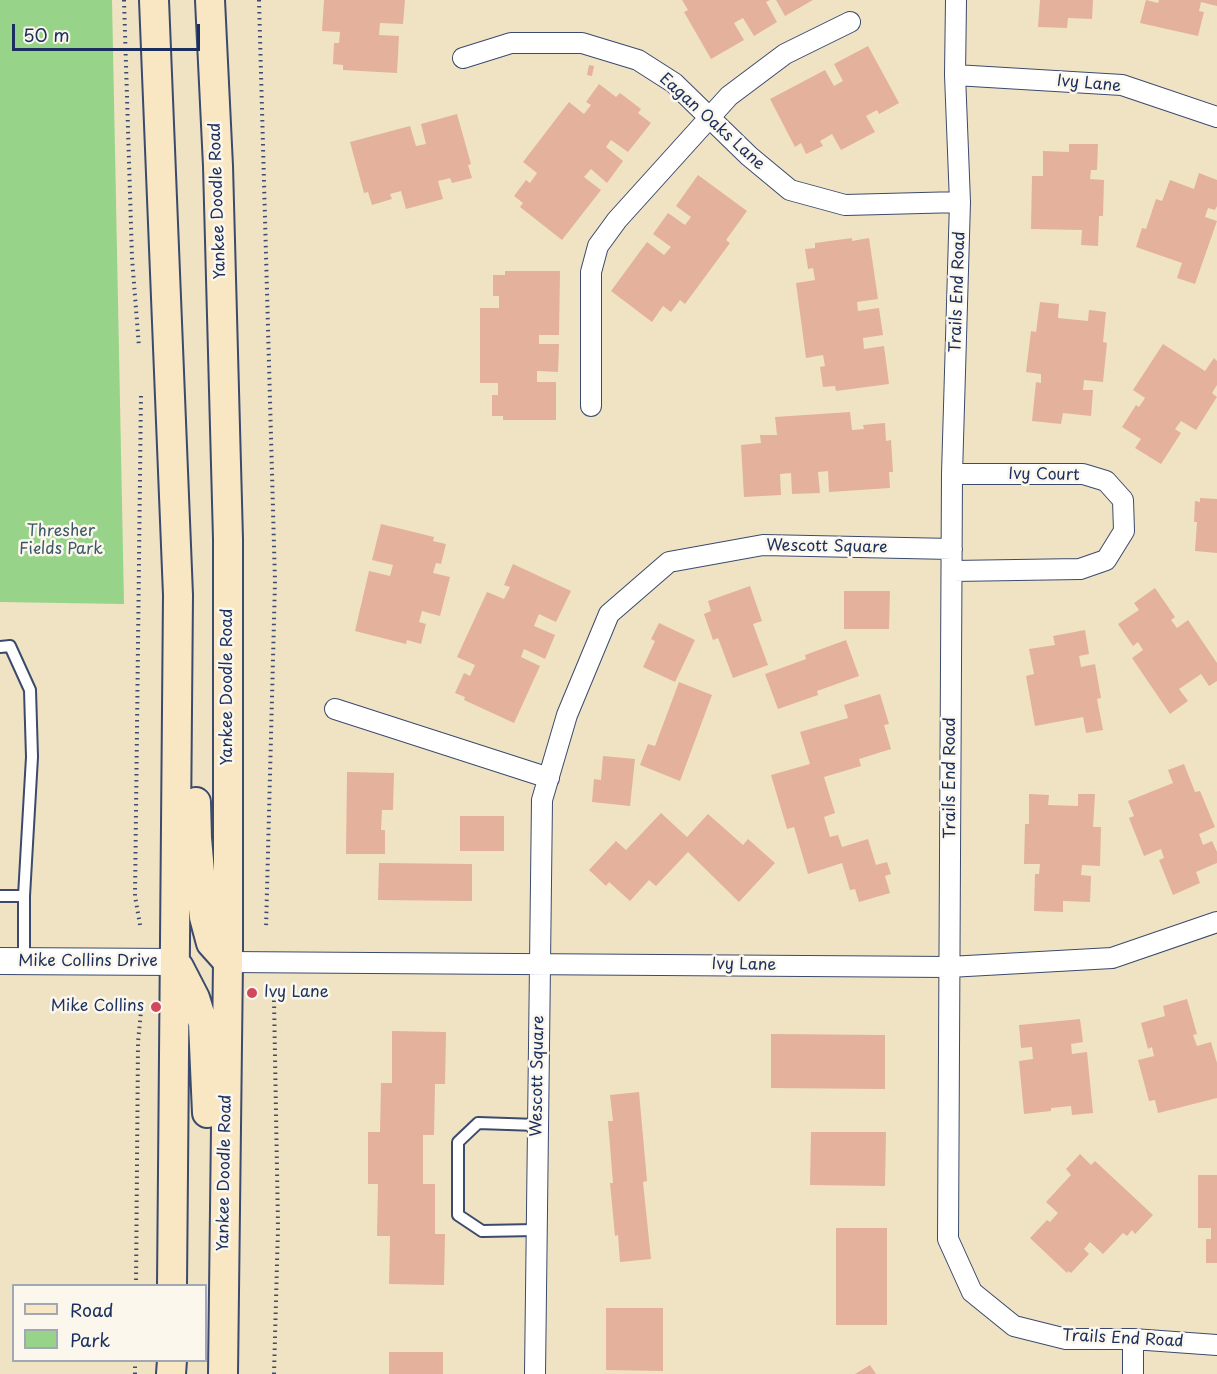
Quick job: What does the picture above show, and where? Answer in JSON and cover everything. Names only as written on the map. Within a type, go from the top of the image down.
[{"type":"main road","points":[[154,0],[178,595],[172,1284]]},
{"type":"main road","name":"Yankee Doodle Road","points":[[210,0],[218,166],[228,539],[228,962],[223,1374]]},
{"type":"main road","points":[[178,595],[194,706],[197,838],[204,917],[211,943],[228,962]]},
{"type":"main road","points":[[176,962],[195,998],[203,1023],[208,1086],[207,1345],[211,1374]]},
{"type":"street","name":"Trails End Road","points":[[956,0],[955,75],[960,202],[952,474],[948,1239],[972,1292],[1014,1326],[1066,1339],[1133,1339],[1217,1345]]},
{"type":"street","points":[[591,406],[591,272],[598,246],[617,220],[729,96],[784,54],[849,22]]},
{"type":"street","name":"Eagan Oaks Lane","points":[[463,57],[511,43],[582,43],[638,60],[674,83],[749,156],[790,190],[845,205],[960,202]]},
{"type":"street","name":"Ivy Lane","points":[[955,75],[1122,85],[1217,117]]},
{"type":"street","name":"Ivy Court","points":[[952,474],[1083,474],[1106,481],[1123,500],[1124,531],[1106,560],[1080,569],[953,571]]},
{"type":"street","name":"Wescott Square","points":[[535,1374],[542,800],[567,715],[609,614],[669,562],[762,545],[952,549]]},
{"type":"street","points":[[335,709],[549,778]]},
{"type":"street","name":"Ivy Lane","points":[[228,962],[949,967],[1112,958],[1217,922]]},
{"type":"street","name":"Mike Collins Drive","points":[[12,961],[176,962]]},
{"type":"street","points":[[1133,1339],[1133,1374]]},
{"type":"lane","points":[[0,647],[10,646],[30,690],[32,757],[24,896],[12,961]]},
{"type":"lane","points":[[0,896],[24,896]]},
{"type":"lane","points":[[536,1230],[482,1231],[458,1215],[458,1142],[478,1123],[537,1125]]},
{"type":"path","points":[[124,0],[132,258],[139,352]]},
{"type":"path","points":[[259,0],[275,582],[266,929]]},
{"type":"path","points":[[140,925],[135,896],[141,387]]},
{"type":"path","points":[[274,999],[278,1227],[274,1374]]},
{"type":"path","points":[[136,1284],[138,1042],[142,1001]]},
{"type":"green space","name":"Thresher Fields Park","points":[[0,0],[112,0],[124,604],[0,602]]},
{"type":"building","points":[[324,0],[405,0],[403,24],[380,23],[379,35],[399,36],[397,73],[343,70],[343,65],[333,64],[334,43],[339,43],[340,32],[322,31]]},
{"type":"building","points":[[682,0],[770,0],[766,2],[777,22],[754,36],[743,18],[734,23],[744,40],[711,59],[684,12],[688,10]]},
{"type":"building","points":[[776,0],[813,0],[785,16]]},
{"type":"building","points":[[1040,0],[1093,0],[1092,19],[1068,18],[1067,28],[1038,27]]},
{"type":"building","points":[[1146,0],[1158,3],[1159,0],[1217,0],[1217,6],[1201,2],[1199,11],[1204,12],[1198,36],[1140,23]]},
{"type":"building","points":[[868,46],[899,103],[879,114],[877,110],[866,116],[875,132],[841,150],[832,134],[820,141],[823,146],[806,154],[801,143],[795,147],[770,99],[825,70],[834,86],[843,81],[834,64]]},
{"type":"building","points":[[589,65],[594,66],[592,76],[587,75]]},
{"type":"building","points":[[599,84],[616,97],[620,93],[641,109],[638,113],[651,123],[628,152],[611,140],[606,147],[623,161],[607,183],[591,169],[584,177],[601,190],[562,240],[520,207],[523,203],[514,196],[526,180],[530,183],[537,173],[523,162],[569,102],[584,114],[591,105],[586,102]]},
{"type":"building","points":[[457,114],[471,164],[468,165],[472,178],[452,183],[450,178],[438,181],[443,199],[406,209],[401,191],[390,194],[392,199],[372,205],[368,192],[364,193],[350,142],[410,126],[416,146],[426,144],[421,124]]},
{"type":"building","points":[[1069,144],[1098,144],[1097,170],[1091,170],[1090,179],[1104,180],[1103,216],[1099,216],[1098,246],[1081,245],[1082,230],[1031,229],[1032,176],[1043,176],[1043,151],[1069,152]]},
{"type":"building","points":[[1199,173],[1217,180],[1217,206],[1215,210],[1208,208],[1205,217],[1217,221],[1195,284],[1177,278],[1182,263],[1136,247],[1142,228],[1146,229],[1156,199],[1162,201],[1170,180],[1194,189]]},
{"type":"building","points":[[698,175],[747,211],[726,240],[730,243],[685,304],[680,300],[671,312],[663,306],[652,322],[611,291],[647,242],[664,255],[671,247],[653,234],[668,213],[685,225],[691,217],[676,206]]},
{"type":"building","points":[[852,238],[852,241],[869,238],[878,299],[857,302],[858,311],[879,308],[883,335],[863,338],[864,349],[884,346],[889,384],[836,391],[835,386],[823,387],[820,367],[825,366],[823,355],[806,358],[796,283],[815,280],[813,268],[808,269],[805,249],[815,248],[815,243]]},
{"type":"building","points":[[505,271],[560,271],[559,335],[539,335],[539,344],[559,344],[558,372],[537,371],[537,382],[556,382],[556,420],[503,420],[503,416],[492,416],[492,395],[498,395],[498,383],[480,383],[480,308],[499,308],[499,296],[493,296],[493,275],[505,275]]},
{"type":"building","points":[[1040,302],[1059,304],[1058,318],[1088,321],[1089,310],[1106,312],[1103,342],[1107,343],[1103,382],[1084,380],[1083,390],[1093,390],[1091,416],[1063,413],[1061,424],[1032,421],[1036,382],[1041,383],[1041,374],[1026,372],[1031,331],[1036,332]]},
{"type":"building","points":[[1163,344],[1205,371],[1214,358],[1217,361],[1217,385],[1212,393],[1217,397],[1196,430],[1181,421],[1175,429],[1181,433],[1161,464],[1135,448],[1141,439],[1122,427],[1136,405],[1139,407],[1145,398],[1133,390]]},
{"type":"building","points":[[850,412],[852,430],[864,429],[863,425],[885,423],[886,441],[891,440],[893,472],[889,472],[890,488],[829,492],[828,471],[818,472],[820,493],[792,494],[791,473],[780,474],[781,495],[744,497],[741,445],[761,443],[760,435],[777,435],[775,417]]},
{"type":"building","points":[[1200,498],[1217,499],[1217,553],[1195,551],[1197,522],[1194,522],[1195,501],[1200,502]]},
{"type":"building","points":[[381,524],[434,537],[433,541],[446,544],[441,564],[436,563],[433,573],[450,577],[440,616],[422,611],[419,622],[426,624],[421,644],[407,640],[406,644],[355,631],[369,571],[390,576],[393,565],[372,560]]},
{"type":"building","points":[[513,564],[571,591],[556,622],[539,614],[534,626],[555,635],[545,659],[524,649],[521,657],[540,666],[514,723],[464,700],[465,697],[455,693],[464,673],[470,676],[475,665],[457,657],[487,592],[504,599],[510,587],[504,585]]},
{"type":"building","points":[[750,586],[762,621],[753,624],[768,665],[733,678],[718,638],[713,640],[704,614],[711,611],[708,601]]},
{"type":"building","points":[[1155,588],[1175,617],[1171,620],[1177,628],[1188,620],[1217,663],[1217,681],[1209,686],[1201,674],[1179,689],[1188,701],[1170,714],[1132,658],[1143,650],[1138,642],[1133,646],[1118,624],[1139,610],[1134,603]]},
{"type":"building","points":[[844,591],[890,591],[889,629],[844,629]]},
{"type":"building","points":[[659,623],[695,640],[675,682],[643,667],[655,641],[651,639]]},
{"type":"building","points":[[1085,630],[1089,654],[1079,656],[1081,667],[1095,664],[1101,698],[1097,699],[1103,730],[1086,733],[1083,717],[1035,726],[1026,676],[1034,674],[1029,649],[1055,645],[1053,636]]},
{"type":"building","points":[[846,640],[859,676],[817,691],[818,695],[778,709],[765,674],[806,659],[805,655]]},
{"type":"building","points":[[679,682],[712,695],[680,781],[640,765],[648,744],[655,746]]},
{"type":"building","points":[[880,694],[889,724],[884,725],[891,749],[859,759],[861,766],[824,777],[835,813],[824,817],[830,837],[838,835],[842,847],[868,839],[876,865],[887,862],[891,874],[885,876],[890,893],[859,902],[855,889],[850,890],[842,863],[808,874],[794,827],[787,829],[771,775],[810,764],[800,732],[848,718],[844,705]]},
{"type":"building","points":[[603,756],[635,759],[630,806],[592,802],[594,779],[601,780]]},
{"type":"building","points":[[1184,764],[1195,792],[1200,791],[1215,827],[1199,834],[1203,845],[1212,841],[1217,852],[1217,863],[1196,872],[1200,883],[1173,895],[1159,860],[1164,858],[1161,849],[1144,856],[1129,818],[1134,816],[1128,801],[1173,783],[1168,770]]},
{"type":"building","points":[[347,772],[394,773],[393,810],[382,810],[381,830],[385,830],[385,854],[346,854]]},
{"type":"building","points":[[1029,794],[1049,795],[1048,805],[1078,806],[1078,794],[1095,794],[1093,827],[1101,827],[1100,866],[1082,865],[1081,875],[1091,876],[1090,902],[1063,901],[1063,912],[1034,911],[1035,874],[1039,874],[1040,864],[1024,864],[1025,824],[1029,824]]},
{"type":"building","points":[[661,813],[687,837],[708,814],[743,845],[748,839],[775,863],[739,902],[688,852],[656,886],[649,880],[630,901],[609,882],[606,886],[589,870],[616,841],[626,850]]},
{"type":"building","points":[[460,816],[504,816],[504,851],[460,851]]},
{"type":"building","points":[[379,863],[472,864],[472,901],[378,900]]},
{"type":"building","points":[[1187,999],[1197,1034],[1193,1035],[1197,1046],[1211,1042],[1217,1063],[1217,1098],[1158,1113],[1155,1100],[1149,1101],[1138,1060],[1154,1056],[1152,1047],[1148,1049],[1141,1023],[1165,1016],[1163,1006]]},
{"type":"building","points":[[1080,1019],[1083,1042],[1071,1044],[1072,1054],[1087,1052],[1093,1113],[1072,1115],[1071,1106],[1024,1114],[1019,1061],[1033,1059],[1032,1047],[1021,1048],[1019,1025]]},
{"type":"building","points":[[392,1031],[446,1032],[445,1084],[435,1084],[434,1135],[423,1135],[423,1184],[435,1184],[435,1234],[445,1234],[444,1285],[389,1284],[390,1236],[377,1236],[378,1184],[368,1184],[368,1132],[380,1132],[381,1083],[392,1083]]},
{"type":"building","points":[[771,1034],[885,1035],[885,1089],[771,1088]]},
{"type":"building","points":[[639,1092],[647,1181],[643,1182],[651,1259],[620,1262],[610,1183],[613,1183],[608,1121],[613,1121],[610,1095]]},
{"type":"building","points":[[811,1132],[886,1132],[885,1186],[810,1185]]},
{"type":"building","points":[[1080,1154],[1091,1165],[1095,1161],[1153,1215],[1135,1234],[1132,1230],[1127,1236],[1123,1233],[1103,1254],[1090,1242],[1084,1249],[1089,1254],[1071,1273],[1068,1271],[1067,1273],[1030,1238],[1047,1220],[1050,1222],[1058,1213],[1046,1202],[1071,1175],[1066,1169]]},
{"type":"building","points":[[1198,1175],[1217,1175],[1217,1263],[1206,1263],[1206,1239],[1211,1239],[1211,1228],[1198,1228]]},
{"type":"building","points":[[836,1228],[887,1228],[887,1325],[836,1325]]},
{"type":"building","points":[[606,1308],[663,1308],[663,1371],[606,1370]]},
{"type":"building","points":[[389,1352],[443,1352],[443,1374],[389,1374]]},
{"type":"building","points":[[870,1365],[876,1374],[855,1374]]},
{"type":"place","name":"Ivy Lane","points":[[252,993]]},
{"type":"place","name":"Mike Collins","points":[[156,1007]]}]
